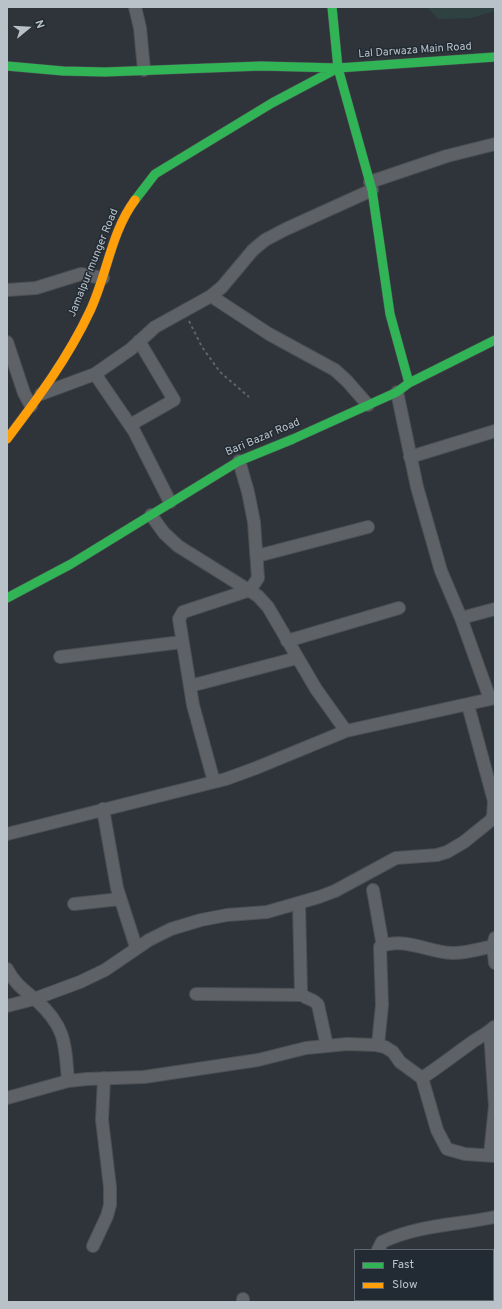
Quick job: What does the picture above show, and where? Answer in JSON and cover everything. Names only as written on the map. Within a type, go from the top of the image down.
[{"type":"street","points":[[135,7],[140,28],[144,70]]},
{"type":"street","points":[[332,7],[338,68],[371,186],[390,314],[409,383]]},
{"type":"street","name":"Lal Darwaza Main Road","points":[[7,66],[63,71],[106,72],[261,66],[338,68],[495,57]]},
{"type":"street","name":"Jamalpur munger Road","points":[[7,439],[56,374],[90,311],[103,278],[112,246],[127,211],[154,174],[272,103],[338,68]]},
{"type":"street","points":[[41,394],[95,374],[155,327],[211,296],[222,287],[253,250],[265,240],[371,186],[447,156],[495,144]]},
{"type":"street","points":[[7,290],[36,288],[81,274],[103,278]]},
{"type":"street","points":[[211,296],[269,334],[335,370],[368,405]]},
{"type":"street","name":"Bari Bazar Road","points":[[7,598],[71,564],[239,460],[293,439],[397,392],[409,383],[495,340]]},
{"type":"street","points":[[130,424],[174,400],[139,341]]},
{"type":"street","points":[[7,342],[24,393],[31,406]]},
{"type":"street","points":[[95,374],[130,424],[170,502]]},
{"type":"street","points":[[7,834],[103,808],[214,782],[256,768],[346,731],[492,699],[441,571],[417,487],[397,392]]},
{"type":"street","points":[[410,456],[495,431]]},
{"type":"street","points":[[214,782],[193,705],[179,619],[180,614],[250,590],[258,578],[252,505],[239,460]]},
{"type":"street","points":[[150,516],[164,533],[178,546],[250,590],[268,607],[316,689],[346,731]]},
{"type":"street","points":[[257,556],[368,527]]},
{"type":"street","points":[[287,641],[399,608]]},
{"type":"street","points":[[461,618],[495,609]]},
{"type":"street","points":[[60,657],[182,642]]},
{"type":"street","points":[[190,686],[297,658]]},
{"type":"street","points":[[7,1006],[34,999],[80,982],[105,970],[136,947],[172,929],[200,920],[227,915],[267,912],[299,903],[334,891],[396,858],[437,856],[464,842],[489,825],[493,817],[494,801],[468,705]]},
{"type":"street","points":[[103,808],[112,866],[120,898],[136,947]]},
{"type":"street","points":[[373,890],[384,946]]},
{"type":"street","points":[[74,904],[120,898]]},
{"type":"street","points":[[299,903],[302,995]]},
{"type":"street","points":[[378,1045],[382,1005],[379,949],[384,946],[400,944],[453,953],[494,942],[495,963]]},
{"type":"street","points":[[7,969],[12,979],[51,1015],[64,1037],[68,1081]]},
{"type":"street","points":[[196,994],[302,995],[316,1002],[318,1005],[327,1046]]},
{"type":"street","points":[[422,1078],[492,1028]]},
{"type":"street","points":[[7,1098],[68,1081],[144,1077],[258,1060],[306,1048],[348,1044],[378,1045],[393,1052],[400,1062],[416,1072],[422,1078],[437,1130],[447,1149],[465,1154],[493,1156],[494,1106],[492,1028]]},
{"type":"street","points":[[93,1246],[108,1216],[110,1205],[110,1187],[102,1120],[104,1078]]},
{"type":"street","points":[[378,1249],[382,1242],[416,1230],[463,1224],[495,1217]]},
{"type":"path","points":[[184,310],[202,347],[220,372],[249,397]]},
{"type":"shaded area","points":[[427,7],[495,7],[495,11],[471,18],[438,19]]},
{"type":"traffic: fast","points":[[332,7],[338,68],[372,190],[390,314],[409,383]]},
{"type":"traffic: fast","points":[[7,66],[63,71],[105,72],[261,66],[338,68],[495,57]]},
{"type":"traffic: fast","points":[[135,200],[155,174],[272,103],[338,68]]},
{"type":"traffic: fast","points":[[7,598],[71,564],[239,461],[293,439],[397,392],[409,383],[495,340]]},
{"type":"traffic: slow","points":[[7,439],[52,377],[72,345],[96,297],[120,226],[135,200]]}]
